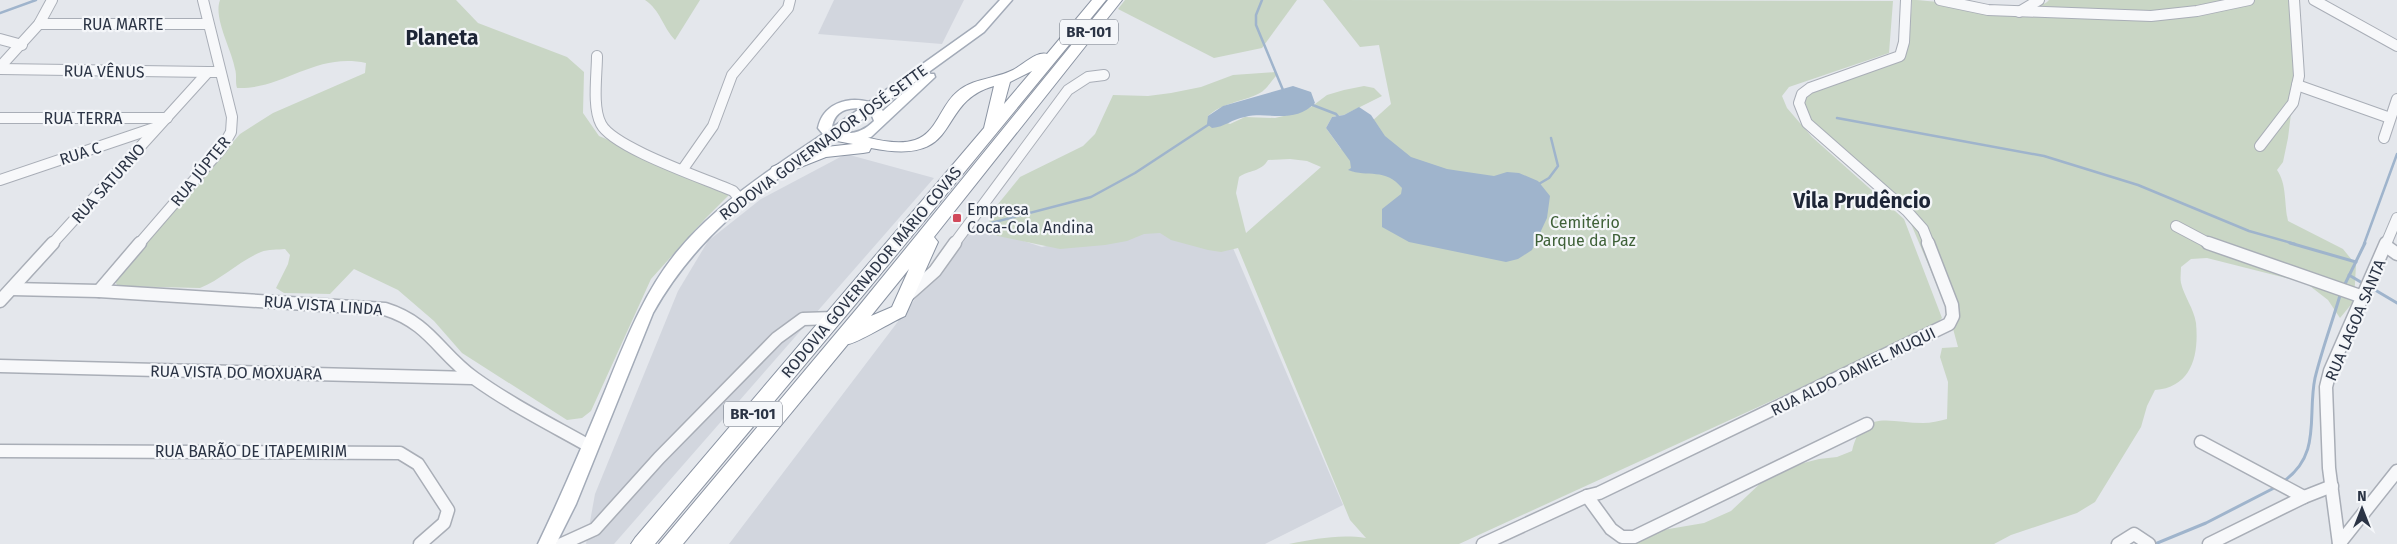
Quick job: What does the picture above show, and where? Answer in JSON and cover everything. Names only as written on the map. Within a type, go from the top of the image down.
[{"type":"highway","name":"RODOVIA GOVERNADOR MÁRIO COVAS","points":[[642,544],[863,284],[1099,0]]},
{"type":"highway","name":"RODOVIA GOVERNADOR MÁRIO COVAS","points":[[670,544],[865,311],[1115,0]]},
{"type":"highway","points":[[991,129],[996,104],[1008,77],[1062,44]]},
{"type":"highway","points":[[778,171],[812,157],[837,150],[893,146],[908,147],[928,140],[939,130],[958,99],[968,91],[987,82],[1008,77],[1034,76],[1039,80],[1040,84],[989,149],[987,159]]},
{"type":"highway","points":[[951,108],[973,98],[985,99],[996,104]]},
{"type":"highway","points":[[877,124],[893,146]]},
{"type":"highway","points":[[833,133],[893,146]]},
{"type":"highway","points":[[809,379],[851,338],[871,324],[899,311],[945,212]]},
{"type":"highway","points":[[863,284],[861,303],[865,311],[870,316],[884,318]]},
{"type":"main road","name":"RODOVIA GOVERNADOR JOSÉ SETTE","points":[[547,544],[568,504],[635,335],[654,294],[679,258],[702,232],[740,199],[980,29],[1006,0]]},
{"type":"main road","points":[[909,80],[858,103],[837,108],[825,120],[833,133],[854,137],[877,124],[938,70],[954,48]]},
{"type":"main road","points":[[858,103],[872,106],[877,110],[877,124]]},
{"type":"street","points":[[0,68],[39,24],[52,0]]},
{"type":"street","name":"RUA JÚPTER","points":[[99,291],[229,139],[232,129],[232,117],[214,72],[208,24],[202,0]]},
{"type":"street","points":[[683,169],[713,126],[732,75],[783,16],[790,0]]},
{"type":"street","name":"RUA ALDO DANIEL MUQUI","points":[[1483,544],[1587,496],[1608,489],[1949,324],[1953,316],[1952,305],[1923,229],[1907,211],[1807,123],[1799,103],[1802,94],[1810,88],[1900,56],[1904,42],[1906,0]]},
{"type":"street","points":[[1940,0],[1988,5],[2019,12],[2151,16],[2197,11],[2249,0]]},
{"type":"street","points":[[2019,12],[2038,0]]},
{"type":"street","points":[[2260,146],[2293,103],[2299,76],[2294,0]]},
{"type":"street","points":[[2314,0],[2397,46]]},
{"type":"street","name":"RUA MARTE","points":[[39,24],[208,24]]},
{"type":"street","points":[[0,39],[22,45]]},
{"type":"street","points":[[597,56],[600,123],[604,130],[617,139],[733,191],[740,199]]},
{"type":"street","name":"RUA VÊNUS","points":[[0,68],[214,72]]},
{"type":"street","name":"RUA SATURNO","points":[[0,301],[163,122],[214,72]]},
{"type":"street","points":[[908,295],[935,271],[983,202],[1068,90],[1088,78],[1104,76]]},
{"type":"street","points":[[2297,85],[2390,118]]},
{"type":"street","points":[[2384,138],[2397,99]]},
{"type":"street","name":"RUA TERRA","points":[[0,118],[163,122]]},
{"type":"street","name":"RUA C","points":[[0,180],[163,122]]},
{"type":"street","name":"RUA LAGOA SANTA","points":[[2339,544],[2332,486],[2326,386],[2330,371],[2397,218]]},
{"type":"street","points":[[2176,226],[2212,245],[2363,297]]},
{"type":"street","points":[[2386,246],[2397,254]]},
{"type":"street","points":[[917,270],[935,271]]},
{"type":"street","name":"RUA VISTA LINDA","points":[[12,289],[99,291],[392,310],[410,316],[472,378],[590,446]]},
{"type":"street","points":[[562,544],[595,529],[659,458],[777,338],[803,319],[820,316],[834,318]]},
{"type":"street","name":"RUA VISTA DO MOXUARA","points":[[0,366],[472,378]]},
{"type":"street","points":[[1587,496],[1612,529],[1622,537],[1634,537],[1867,424]]},
{"type":"street","points":[[2201,442],[2304,497]]},
{"type":"street","name":"RUA BARÃO DE ITAPEMIRIM","points":[[0,451],[400,453],[418,464],[446,504],[448,510],[447,516],[436,531],[420,544]]},
{"type":"street","points":[[2339,544],[2397,472]]},
{"type":"street","points":[[2209,544],[2304,497],[2332,486]]},
{"type":"street","points":[[2118,544],[2134,534],[2149,544]]},
{"type":"shaded area","points":[[834,0],[964,0],[942,44],[818,34]]},
{"type":"shaded area","points":[[846,154],[934,178],[614,544],[586,544],[595,494],[678,291],[708,241],[761,199]]},
{"type":"shaded area","points":[[1170,219],[1233,248],[1343,505],[1265,544],[729,544],[972,224],[1042,247]]},
{"type":"green space","points":[[220,0],[456,0],[478,23],[567,57],[584,72],[583,113],[599,136],[729,190],[731,193],[651,279],[591,411],[582,418],[567,420],[462,353],[434,321],[398,290],[354,269],[330,294],[284,293],[276,288],[288,264],[290,255],[285,249],[261,252],[200,288],[118,286],[115,282],[167,217],[240,134],[273,113],[365,73],[366,63],[348,61],[315,67],[254,87],[237,88],[236,71],[219,16]]},
{"type":"green space","points":[[645,0],[700,0],[675,40],[655,9]]},
{"type":"green space","points":[[1125,0],[1297,0],[1262,48],[1214,58],[1118,9]]},
{"type":"green space","name":"Cemitério Parque da Paz","points":[[1323,0],[1893,1],[1889,53],[1789,87],[1782,96],[1787,108],[1812,137],[1904,219],[1942,318],[1933,327],[1459,544],[1289,544],[1337,537],[1366,538],[1350,520],[1238,248],[1221,252],[1208,250],[1171,240],[1160,233],[1144,234],[1127,241],[1105,245],[1060,249],[990,234],[986,229],[994,209],[1020,177],[1083,146],[1095,134],[1113,95],[1148,96],[1171,93],[1201,87],[1233,75],[1276,72],[1277,75],[1261,92],[1252,97],[1225,105],[1208,116],[1230,124],[1245,117],[1275,118],[1292,114],[1311,107],[1327,95],[1344,90],[1364,86],[1374,88],[1382,96],[1344,115],[1332,117],[1326,128],[1341,149],[1391,104],[1379,45],[1360,47]],"holes":[[[1290,159],[1307,161],[1321,167],[1246,233],[1236,193],[1239,177],[1262,167],[1268,160]]]},
{"type":"green space","points":[[1912,0],[1985,7],[2025,8],[2040,5],[2049,0],[2290,0],[2295,63],[2294,89],[2283,162],[2277,170],[2284,188],[2288,221],[2343,249],[2356,265],[2354,301],[2340,318],[2328,300],[2306,283],[2207,258],[2191,259],[2181,267],[2181,283],[2195,318],[2197,335],[2194,357],[2185,376],[2168,388],[2155,390],[2147,406],[2141,427],[2095,502],[2077,513],[2011,535],[1994,544],[1634,544],[1651,532],[1704,523],[1731,511],[1765,479],[1792,466],[1819,459],[1837,457],[1852,451],[1857,437],[1863,428],[1870,423],[1889,421],[1926,423],[1947,419],[1948,382],[1940,357],[1942,348],[1958,347],[1949,314],[1909,219],[1817,128],[1804,111],[1802,96],[1904,56],[1909,44]]},
{"type":"water","points":[[1293,86],[1311,92],[1315,103],[1307,110],[1289,116],[1240,118],[1212,128],[1207,124],[1208,116],[1223,106]]},
{"type":"water","points":[[1359,107],[1371,115],[1385,136],[1411,157],[1447,169],[1494,176],[1507,172],[1519,173],[1538,181],[1550,196],[1547,218],[1532,250],[1518,259],[1506,262],[1409,242],[1382,227],[1382,209],[1401,194],[1402,188],[1389,177],[1383,175],[1348,170],[1351,168],[1350,161],[1326,128],[1332,117],[1344,115]]},
{"type":"waterway","points":[[0,13],[36,0]]},
{"type":"waterway","points":[[1262,0],[1256,15],[1256,25],[1283,90]]},
{"type":"waterway","points":[[1310,104],[1336,114],[1340,119]]},
{"type":"waterway","points":[[1837,118],[2044,156],[2138,185],[2249,231],[2295,244]]},
{"type":"waterway","points":[[991,223],[1091,197],[1135,173],[1211,123]]},
{"type":"waterway","points":[[1537,185],[1549,178],[1558,166],[1551,138]]},
{"type":"waterway","points":[[2364,244],[2397,154]]},
{"type":"waterway","points":[[2290,243],[2356,262]]},
{"type":"waterway","points":[[2356,262],[2365,243]]},
{"type":"waterway","points":[[2349,275],[2356,262]]},
{"type":"waterway","points":[[2344,286],[2349,275]]},
{"type":"waterway","points":[[2349,275],[2364,284]]},
{"type":"waterway","points":[[2370,287],[2397,303]]},
{"type":"waterway","points":[[2284,481],[2304,459],[2308,447],[2311,434],[2315,378],[2341,292]]},
{"type":"waterway","points":[[2155,544],[2206,523],[2276,487]]},
{"type":"place","name":"Empresa Coca-Cola Andina","points":[[957,218]]},
{"type":"district","name":"Planeta","points":[[442,38]]},
{"type":"district","name":"Vila Prudêncio","points":[[1862,201]]}]
